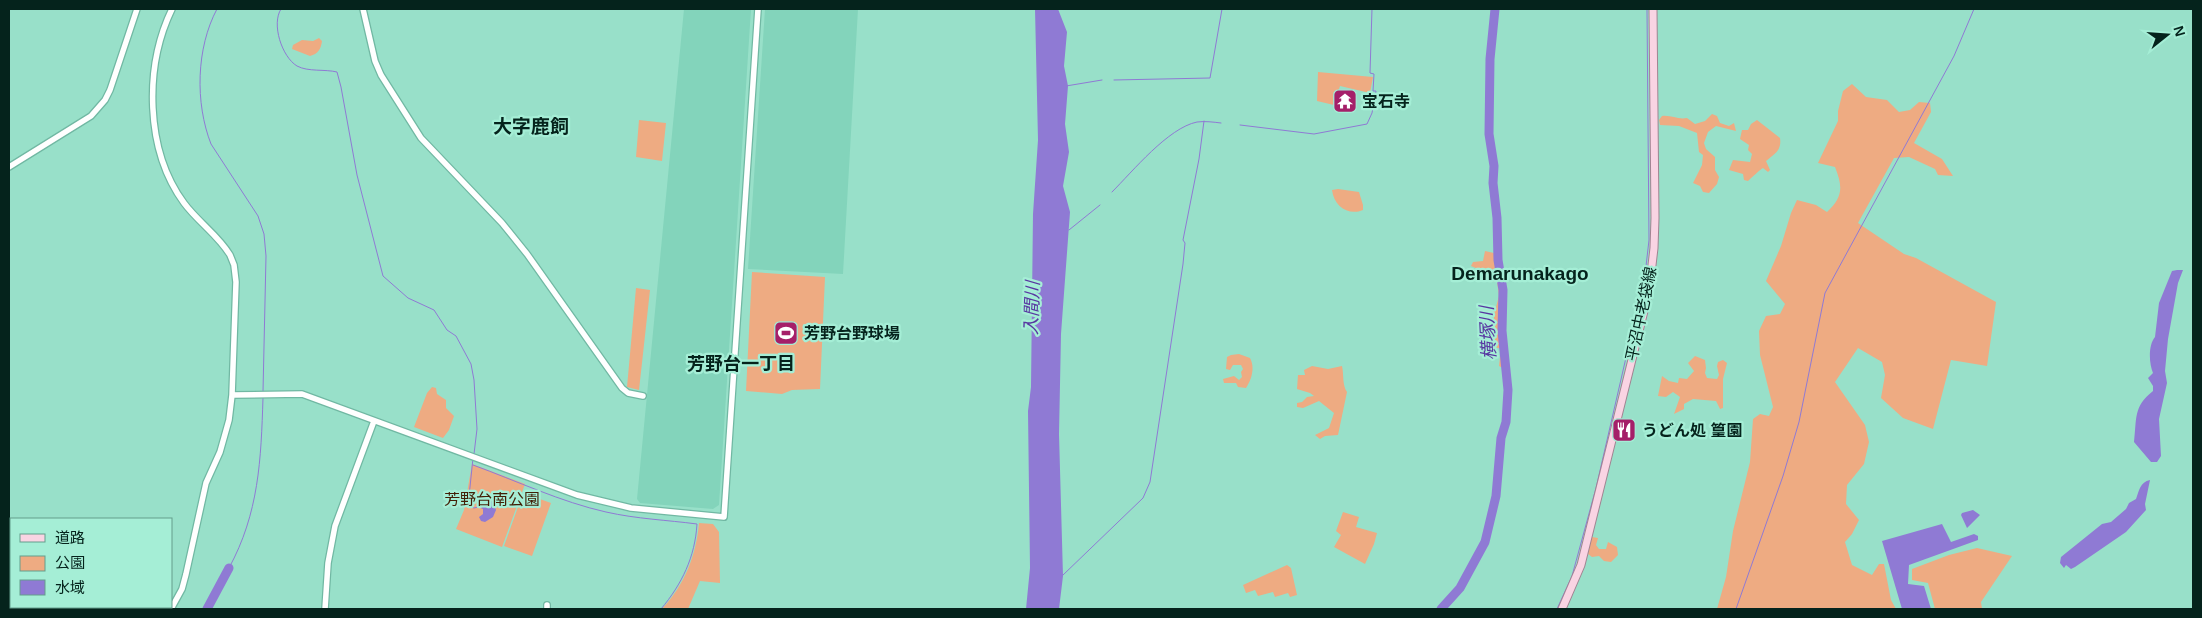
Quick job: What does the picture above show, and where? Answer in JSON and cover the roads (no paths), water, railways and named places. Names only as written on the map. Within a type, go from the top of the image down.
[{"type":"main road","name":"平沼中老袋線","points":[[1562,609],[1581,565],[1649,291],[1655,218],[1653,9]]},
{"type":"street","points":[[9,167],[91,116],[100,107],[110,90],[137,9]]},
{"type":"street","points":[[172,9],[164,26],[157,52],[155,135],[164,166],[176,192],[190,212],[226,248],[234,265],[236,282],[232,395],[225,440],[206,483],[186,574],[172,607]]},
{"type":"street","points":[[363,9],[375,61],[387,85],[421,138],[502,223],[527,254],[622,388],[628,393],[643,396]]},
{"type":"street","points":[[232,395],[307,395],[577,495],[631,508],[724,517],[758,9]]},
{"type":"street","points":[[325,609],[328,563],[334,526],[374,420]]},
{"type":"water","name":"入間川","points":[[1035,9],[1058,9],[1067,32],[1064,66],[1068,86],[1065,124],[1069,152],[1063,186],[1070,212],[1061,334],[1059,434],[1063,576],[1059,609],[1026,609],[1030,568],[1028,411],[1031,387],[1033,214],[1038,140]]},
{"type":"water","points":[[2183,270],[2178,283],[2168,339],[2165,371],[2167,383],[2159,419],[2161,456],[2157,462],[2151,462],[2134,442],[2136,420],[2142,402],[2153,391],[2153,386],[2148,378],[2153,373],[2150,350],[2155,337],[2159,303],[2172,271]]},
{"type":"water","points":[[2150,480],[2145,504],[2146,510],[2126,532],[2075,567],[2071,569],[2066,565],[2064,568],[2060,563],[2061,557],[2102,524],[2111,522],[2126,509],[2129,503],[2136,499],[2142,485]]},
{"type":"water","points":[[484,498],[493,502],[496,510],[493,517],[485,522],[481,521],[479,517],[483,514],[483,509],[478,507]]},
{"type":"water","points":[[1973,510],[1980,515],[1967,528],[1961,515]]},
{"type":"water","points":[[1942,524],[1951,542],[1974,534],[1978,536],[1978,540],[1909,565],[1908,584],[1924,586],[1931,609],[1902,609],[1882,541]]},
{"type":"waterway","points":[[217,9],[210,24],[202,58],[200,76],[202,111],[211,144],[258,216],[264,234],[266,256],[263,392]]},
{"type":"waterway","points":[[281,9],[278,15],[278,31],[283,48],[292,62],[301,68],[337,72],[357,175],[383,276],[408,298],[434,310],[447,330],[456,336],[471,364],[474,380],[477,429],[474,454]]},
{"type":"waterway","points":[[1114,80],[1210,78],[1222,9]]},
{"type":"waterway","points":[[1240,125],[1314,134],[1367,124],[1372,113],[1376,91],[1373,91],[1374,74],[1370,73],[1372,9]]},
{"type":"waterway","name":"横塚川","points":[[1441,609],[1460,588],[1485,542],[1496,496],[1501,438],[1506,422],[1508,390],[1502,331],[1503,290],[1498,260],[1497,218],[1493,183],[1494,166],[1489,134],[1490,59],[1495,9]]},
{"type":"waterway","points":[[1557,609],[1572,576],[1596,488],[1645,275],[1649,240],[1647,9]]},
{"type":"waterway","points":[[1736,609],[1783,476],[1799,422],[1825,293],[1954,56],[1974,9]]},
{"type":"waterway","points":[[1066,86],[1102,80]]},
{"type":"waterway","points":[[1062,576],[1143,498],[1150,482],[1183,264],[1185,243],[1183,240],[1199,159],[1204,121]]},
{"type":"waterway","points":[[1112,192],[1152,151],[1174,133],[1197,122],[1221,123]]},
{"type":"waterway","points":[[1069,230],[1100,205]]},
{"type":"waterway","points":[[229,568],[247,527],[252,506],[259,465],[263,398]]},
{"type":"waterway","points":[[473,458],[468,506],[478,507]]},
{"type":"waterway","points":[[473,465],[589,508],[629,516],[697,524],[696,536],[686,570],[675,590],[661,609]]},
{"type":"waterway","points":[[207,609],[229,568]]},
{"type":"place","name":"宝石寺","points":[[1345,101]]},
{"type":"place","name":"芳野台野球場","points":[[786,333]]},
{"type":"place","name":"うどん処 篁園","points":[[1624,430]]},
{"type":"district","name":"大字鹿飼","points":[[531,126]]},
{"type":"district","name":"Demarunakago","points":[[1520,273]]},
{"type":"district","name":"芳野台一丁目","points":[[741,364]]},
{"type":"park label","name":"芳野台南公園","points":[[492,499]]}]
